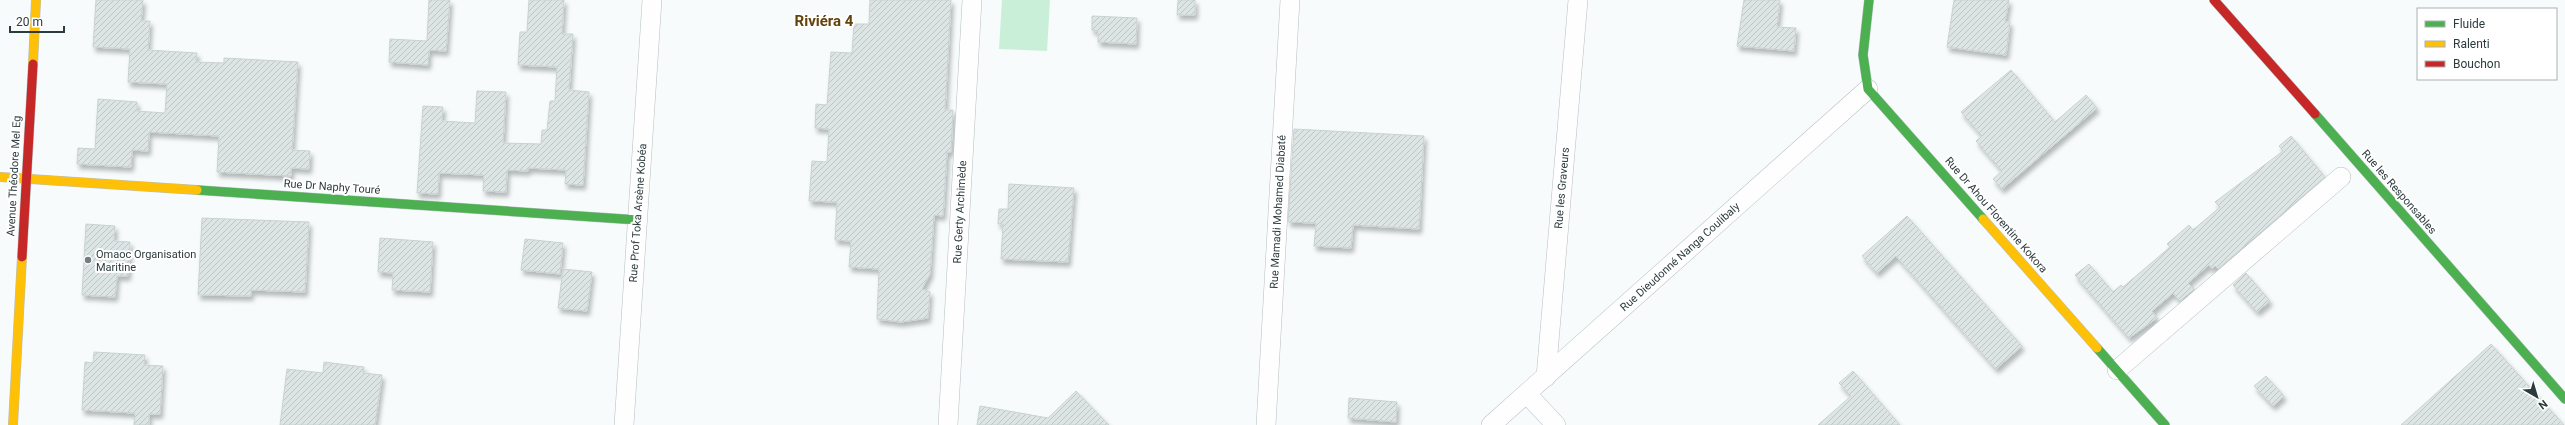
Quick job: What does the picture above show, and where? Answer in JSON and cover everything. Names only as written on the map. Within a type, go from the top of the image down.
[{"type":"street","name":"Avenue Théodore Mel Eg","points":[[13,425],[25,179],[36,0]]},
{"type":"street","name":"Rue Prof Toka Arsène Kobéa","points":[[624,425],[652,0]]},
{"type":"street","name":"Rue Gerty Archimède","points":[[948,425],[972,0]]},
{"type":"street","name":"Rue Mamadi Mohamed Diabaté","points":[[1266,425],[1290,0]]},
{"type":"street","name":"Rue les Graveurs","points":[[1546,377],[1578,0]]},
{"type":"street","name":"Rue Dr Ahou Florentine Kokora","points":[[1870,0],[1863,38],[1863,67],[1868,89],[2166,425]]},
{"type":"street","name":"Rue les Responsables","points":[[2214,0],[2565,400]]},
{"type":"street","name":"Rue Dieudonné Nanga Coulibaly","points":[[1491,425],[1868,89]]},
{"type":"street","points":[[2117,370],[2341,177]]},
{"type":"street","name":"Rue Dr Naphy Touré","points":[[0,178],[638,220]]},
{"type":"street","points":[[1527,394],[1556,425]]},
{"type":"green space","points":[[1002,0],[1050,0],[1047,51],[999,49]]},
{"type":"building","points":[[96,0],[143,0],[141,21],[150,21],[148,50],[197,53],[196,62],[224,63],[224,58],[298,62],[292,150],[310,151],[309,169],[291,168],[291,176],[217,172],[219,136],[149,132],[148,151],[132,150],[131,167],[77,164],[78,148],[95,149],[98,99],[137,102],[137,111],[165,113],[167,84],[128,82],[130,49],[93,47]]},
{"type":"building","points":[[429,0],[450,0],[446,51],[429,50],[428,65],[389,62],[390,39],[427,41]]},
{"type":"building","points":[[529,0],[564,0],[562,34],[573,34],[569,90],[589,92],[583,185],[565,184],[566,170],[528,168],[528,171],[507,170],[506,192],[483,191],[484,175],[439,173],[438,194],[417,193],[423,106],[443,107],[442,121],[475,123],[477,91],[506,92],[503,143],[541,144],[542,130],[547,130],[550,101],[555,101],[557,67],[518,65],[520,32],[527,32]]},
{"type":"building","points":[[870,0],[951,0],[945,110],[953,110],[951,152],[947,152],[943,216],[934,215],[930,274],[922,289],[930,292],[928,318],[901,322],[877,319],[879,269],[849,267],[851,241],[835,240],[837,202],[809,201],[812,161],[827,162],[829,129],[815,128],[816,104],[827,105],[831,52],[852,53],[854,24],[869,24]]},
{"type":"building","points":[[1178,0],[1195,0],[1195,15],[1177,15]]},
{"type":"building","points":[[1744,0],[1780,0],[1777,27],[1796,28],[1794,51],[1737,46]]},
{"type":"building","points":[[1954,0],[2009,0],[2005,22],[2010,22],[2006,55],[1947,47]]},
{"type":"building","points":[[1092,16],[1137,18],[1136,44],[1098,42],[1098,31],[1092,30]]},
{"type":"building","points":[[2011,70],[2055,122],[2086,95],[2097,108],[2002,189],[1993,179],[2002,171],[1976,141],[1982,136],[1961,112]]},
{"type":"building","points":[[1294,129],[1424,136],[1419,229],[1353,225],[1351,248],[1314,246],[1316,223],[1288,222]]},
{"type":"building","points":[[2291,136],[2325,177],[2218,269],[2215,266],[2212,269],[2209,265],[2188,283],[2194,289],[2180,301],[2173,293],[2152,311],[2157,318],[2129,338],[2075,275],[2089,264],[2113,292],[2121,285],[2123,287],[2170,247],[2167,244],[2189,225],[2193,230],[2220,207],[2215,202],[2283,151],[2279,146]]},
{"type":"building","points":[[1009,184],[1074,188],[1068,262],[1001,259],[1003,224],[998,224],[999,209],[1008,209]]},
{"type":"building","points":[[1907,216],[2022,346],[1996,369],[1896,256],[1877,273],[1862,256]]},
{"type":"building","points":[[202,218],[309,222],[305,292],[251,290],[251,296],[198,295]]},
{"type":"building","points":[[86,224],[115,226],[114,241],[130,242],[128,276],[117,276],[115,297],[82,295]]},
{"type":"building","points":[[380,238],[433,242],[430,292],[392,290],[393,273],[378,272]]},
{"type":"building","points":[[525,239],[563,243],[560,274],[521,270]]},
{"type":"building","points":[[563,269],[592,272],[587,311],[558,308]]},
{"type":"building","points":[[2246,273],[2270,301],[2257,312],[2233,285]]},
{"type":"building","points":[[2491,344],[2564,425],[2401,425]]},
{"type":"building","points":[[94,352],[145,355],[144,365],[163,366],[160,414],[149,414],[149,425],[134,425],[135,413],[82,410],[85,362],[93,363]]},
{"type":"building","points":[[324,362],[364,367],[363,373],[382,375],[375,425],[280,425],[287,369],[323,373]]},
{"type":"building","points":[[1853,371],[1900,425],[1818,425],[1851,396],[1839,383]]},
{"type":"building","points":[[2266,376],[2284,396],[2273,406],[2254,386]]},
{"type":"building","points":[[1076,391],[1109,425],[977,425],[980,406],[1048,418]]},
{"type":"building","points":[[1349,398],[1397,402],[1396,422],[1348,418]]},
{"type":"traffic: fast","points":[[1869,0],[1863,55],[1868,89],[1983,219]]},
{"type":"traffic: fast","points":[[2315,114],[2565,399]]},
{"type":"traffic: fast","points":[[197,190],[638,220]]},
{"type":"traffic: fast","points":[[2097,348],[2165,425]]},
{"type":"traffic: slow","points":[[33,64],[36,0]]},
{"type":"traffic: slow","points":[[0,177],[197,190]]},
{"type":"traffic: slow","points":[[1983,219],[2097,348]]},
{"type":"traffic: slow","points":[[13,425],[22,257]]},
{"type":"traffic: jam","points":[[2214,0],[2315,114]]},
{"type":"traffic: jam","points":[[22,257],[33,64]]},
{"type":"place","name":"Omaoc Organisation Maritine","points":[[88,260]]},
{"type":"district","name":"Riviéra 4","points":[[824,21]]}]
